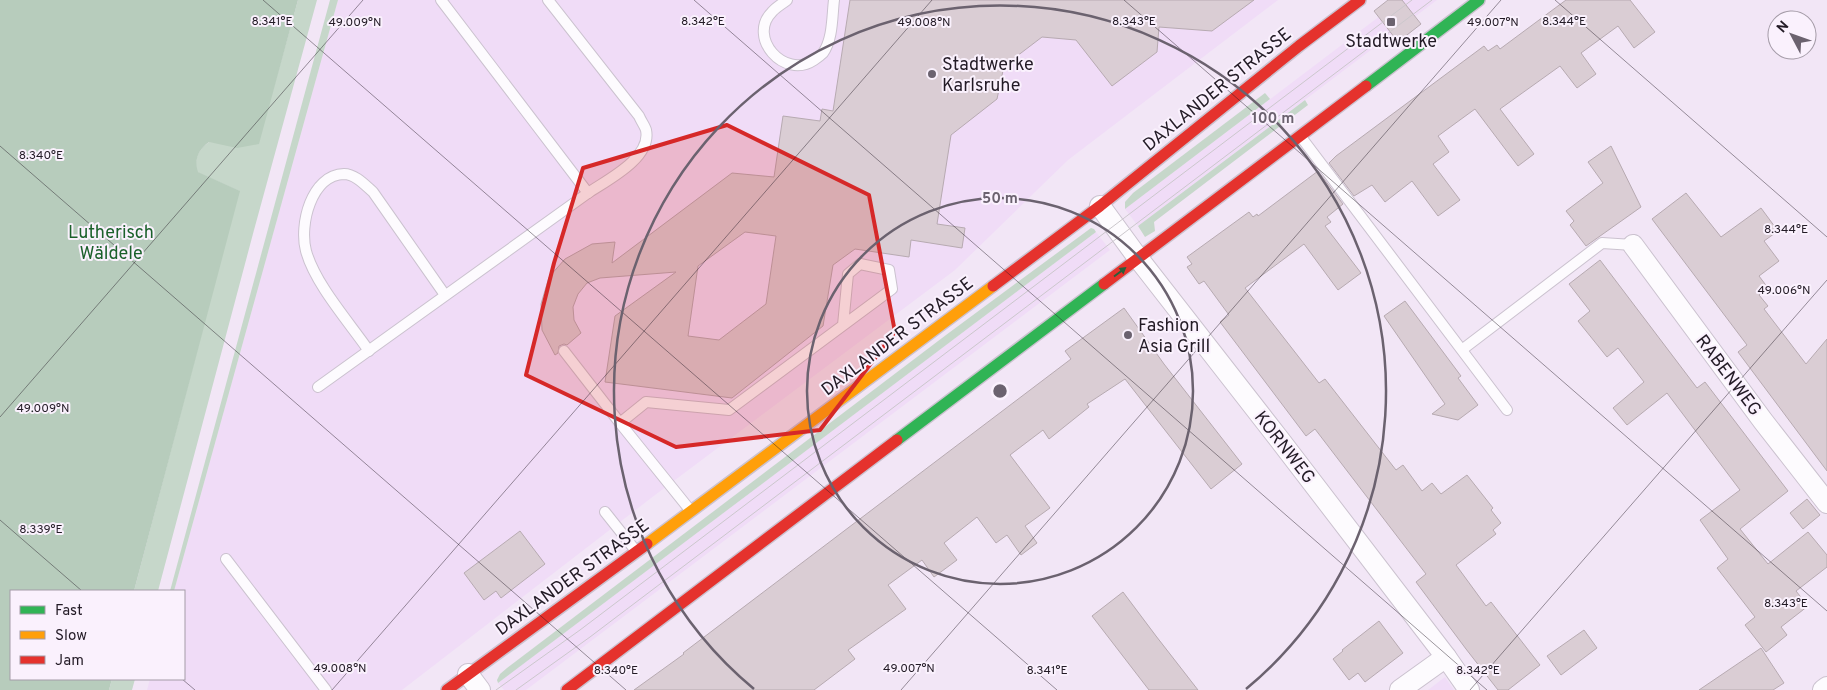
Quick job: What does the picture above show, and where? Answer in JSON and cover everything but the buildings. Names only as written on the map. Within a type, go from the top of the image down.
[{"type":"street","name":"DAXLANDER STRASSE","points":[[447,690],[637,552],[1100,206],[1299,46],[1360,0]]},
{"type":"street","points":[[567,690],[1479,0]]},
{"type":"street","name":"KORNWEG","points":[[1100,206],[1138,258],[1446,657],[1469,690]]},
{"type":"street","name":"RABENWEG","points":[[1633,245],[1827,503]]},
{"type":"street","points":[[1400,690],[1446,657]]},
{"type":"street","points":[[468,674],[480,690]]},
{"type":"street","points":[[1823,690],[1827,687]]},
{"type":"lane","points":[[441,0],[588,193]]},
{"type":"lane","points":[[318,387],[638,157],[646,144],[646,130],[639,116],[548,0]]},
{"type":"lane","points":[[787,0],[770,13],[764,28],[766,44],[775,58],[790,65],[807,64],[823,53],[830,37],[834,0]]},
{"type":"lane","points":[[1300,135],[1463,349],[1507,410]]},
{"type":"lane","points":[[369,351],[318,280],[306,250],[305,222],[312,196],[327,179],[345,174],[362,181],[373,192],[445,295]]},
{"type":"lane","points":[[1463,349],[1602,243],[1633,245]]},
{"type":"lane","points":[[620,423],[646,402],[729,410],[892,289],[889,270],[860,264],[848,274],[843,325]]},
{"type":"lane","points":[[564,351],[691,511]]},
{"type":"lane","points":[[606,512],[637,552]]},
{"type":"lane","points":[[226,559],[326,690]]},
{"type":"highlighted area","points":[[727,125],[869,195],[895,332],[820,430],[676,447],[526,375],[554,263],[583,168]]},
{"type":"shaded area","points":[[338,0],[1278,0],[1068,160],[955,270],[655,495],[402,690],[147,690],[150,680],[185,680],[185,590],[174,590]]},
{"type":"shaded area","points":[[1401,0],[1437,0],[1138,226],[1125,209]]},
{"type":"shaded area","points":[[1096,232],[1110,250],[526,690],[504,690],[498,683]]},
{"type":"shaded area","points":[[1445,677],[1454,690],[1428,690]]},
{"type":"green space","name":"Lutherisch Wäldele","points":[[0,0],[298,0],[259,144],[237,148],[209,142],[202,148],[196,163],[198,172],[240,191],[134,590],[10,590],[10,680],[112,680],[109,690],[0,690]]},
{"type":"green space","points":[[298,0],[317,0],[158,590],[134,590],[239,191],[197,172],[197,159],[202,148],[209,142],[258,144]]},
{"type":"green space","points":[[330,0],[338,0],[174,590],[170,590]]},
{"type":"green space","points":[[1265,93],[1270,99],[1125,209],[1125,202],[1133,193]]},
{"type":"green space","points":[[1305,100],[1308,105],[1154,222],[1155,231],[1145,237],[1138,226]]},
{"type":"green space","points":[[1091,228],[1096,232],[498,683],[497,680],[500,674],[507,668],[946,335]]},
{"type":"green space","points":[[112,680],[135,680],[132,690],[109,690]]},
{"type":"tram line","points":[[496,690],[580,630],[1412,0]]},
{"type":"tram line","points":[[516,690],[590,637],[1432,0]]},
{"type":"traffic: fast","points":[[1366,86],[1479,0]]},
{"type":"traffic: fast","points":[[897,440],[1104,284]]},
{"type":"traffic: slow","points":[[647,544],[993,286]]},
{"type":"traffic: jam","points":[[993,286],[1100,206],[1299,46],[1360,0]]},
{"type":"traffic: jam","points":[[1104,284],[1366,86]]},
{"type":"traffic: jam","points":[[567,690],[897,440]]},
{"type":"traffic: jam","points":[[447,690],[647,544]]},
{"type":"place","name":"Stadtwerke","points":[[1391,22]]},
{"type":"place","name":"Stadtwerke Karlsruhe","points":[[932,74]]},
{"type":"place","name":"Fashion Asia Grill","points":[[1128,335]]}]
